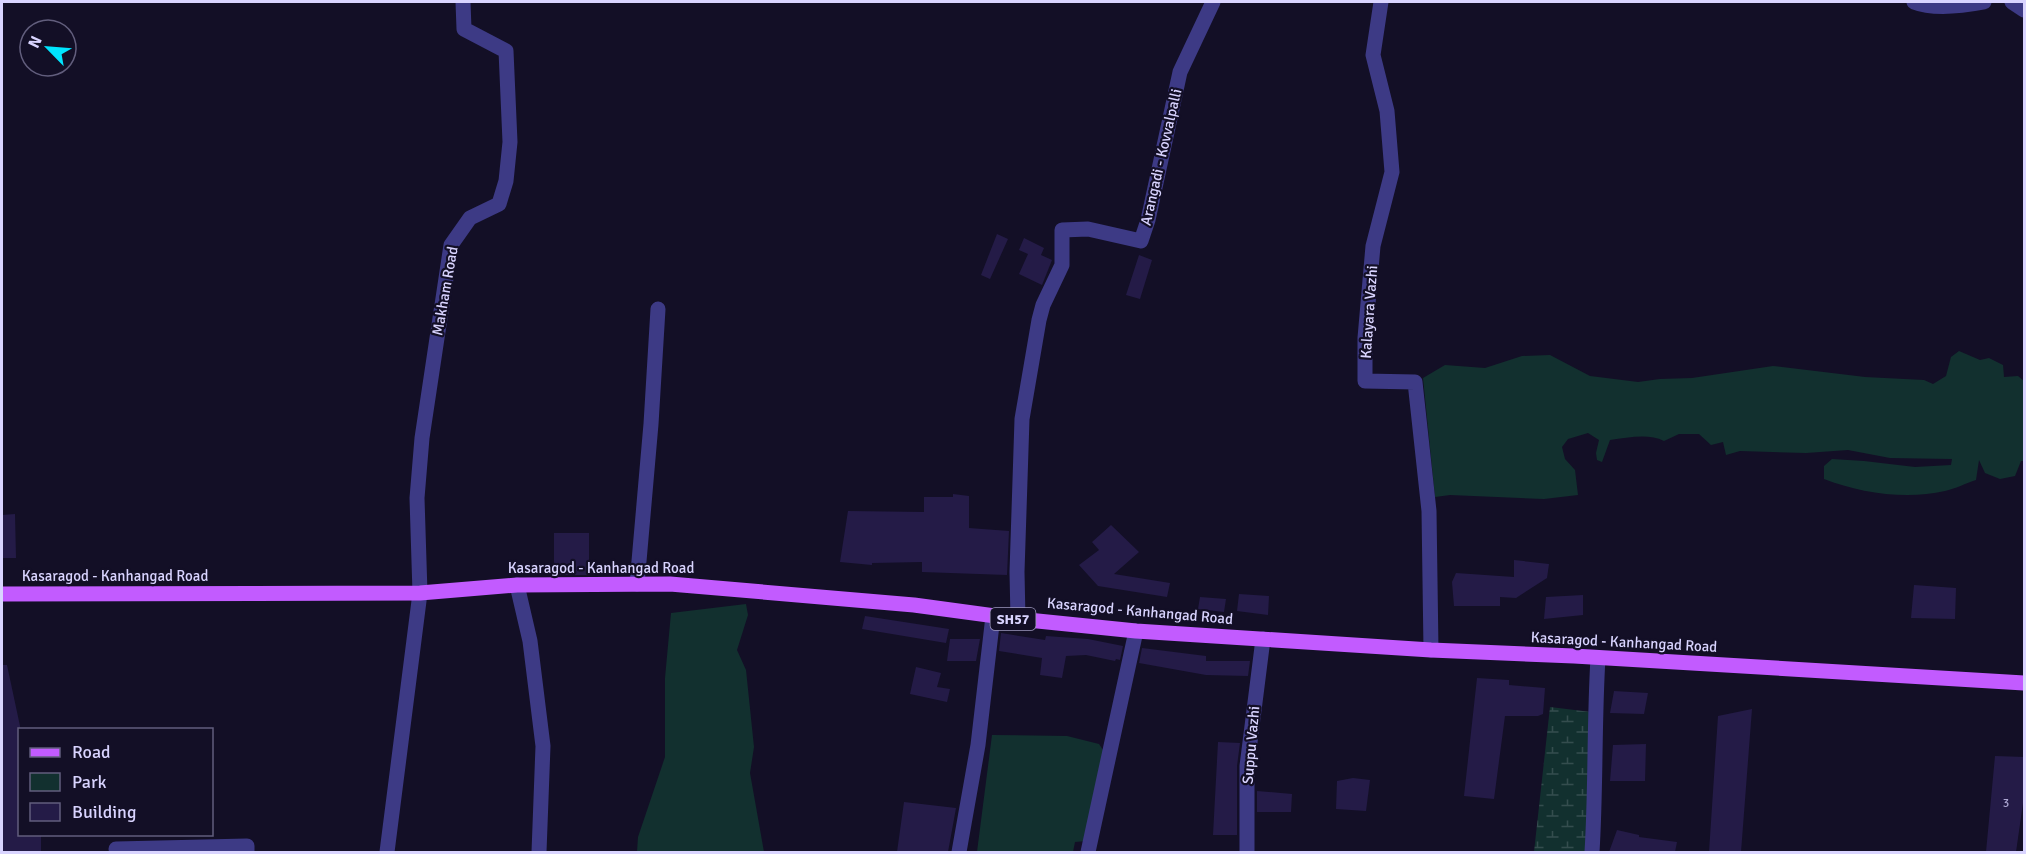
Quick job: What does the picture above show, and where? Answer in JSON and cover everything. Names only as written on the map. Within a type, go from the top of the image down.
[{"type":"main road","name":"Kasaragod - Kanhangad Road","points":[[2,594],[420,593],[517,585],[670,584],[914,605],[1017,619],[1136,631],[1431,650],[2025,682]]},
{"type":"street","name":"Makham Road","points":[[420,593],[417,498],[421,448],[451,245],[470,218],[499,204],[506,181],[510,142],[506,51],[464,29],[463,2]]},
{"type":"street","name":"Arangadi - Kovvalpalli","points":[[1017,619],[1022,419],[1039,320],[1062,265],[1062,230],[1088,229],[1141,241],[1148,220],[1180,72],[1213,2]]},
{"type":"street","name":"Kalayara Vazhi","points":[[1381,2],[1373,55],[1387,111],[1392,172],[1373,246],[1365,338],[1365,381],[1415,382],[1429,511],[1431,650]]},
{"type":"street","points":[[1914,2],[1924,6],[1969,5],[1984,2]]},
{"type":"street","points":[[2012,2],[2025,10]]},
{"type":"street","points":[[637,584],[658,309]]},
{"type":"street","points":[[517,585],[530,641],[543,746],[539,852]]},
{"type":"street","points":[[387,852],[420,593]]},
{"type":"street","points":[[959,852],[978,745],[993,616]]},
{"type":"street","points":[[1088,852],[1136,631]]},
{"type":"street","name":"Suppu Vazhi","points":[[1247,852],[1247,766],[1263,639]]},
{"type":"street","points":[[1592,852],[1595,784],[1594,712],[1598,658]]},
{"type":"street","points":[[116,849],[247,846],[247,852]]},
{"type":"green space","points":[[1959,351],[1980,360],[1989,358],[2003,365],[2004,377],[2018,376],[2024,381],[2024,461],[2021,461],[2015,476],[2000,479],[1985,473],[1979,460],[1976,480],[1953,489],[1930,494],[1883,494],[1824,479],[1824,466],[1832,459],[1915,467],[1951,465],[1952,459],[1890,458],[1848,450],[1806,453],[1740,451],[1726,455],[1723,442],[1711,445],[1699,434],[1679,434],[1664,441],[1645,437],[1610,440],[1602,462],[1597,460],[1596,453],[1599,440],[1588,433],[1568,439],[1562,447],[1565,459],[1575,470],[1578,495],[1544,499],[1450,495],[1435,497],[1423,378],[1445,365],[1485,368],[1522,356],[1550,355],[1590,376],[1638,382],[1692,378],[1773,366],[1865,377],[1924,380],[1933,384],[1946,376],[1951,357]]},
{"type":"green space","points":[[746,604],[748,615],[737,650],[746,670],[754,747],[750,773],[764,852],[637,852],[638,837],[665,757],[665,678],[671,613]]},
{"type":"green space","points":[[1550,707],[1591,712],[1589,852],[1534,852]]},
{"type":"green space","points":[[992,735],[1067,736],[1099,744],[1105,753],[1086,841],[1075,842],[1073,852],[977,852]]},
{"type":"building","points":[[997,234],[1008,239],[990,279],[981,275]]},
{"type":"building","points":[[1024,238],[1044,248],[1041,255],[1052,260],[1042,285],[1019,274],[1028,254],[1019,250]]},
{"type":"building","points":[[1139,255],[1152,260],[1140,299],[1126,295]]},
{"type":"building","points":[[953,494],[969,496],[969,528],[1009,531],[1007,575],[922,572],[922,562],[872,563],[872,565],[840,562],[848,511],[924,512],[924,497],[953,497]]},
{"type":"building","points":[[15,514],[16,558],[2,558],[2,515]]},
{"type":"building","points":[[1111,525],[1139,552],[1114,574],[1170,583],[1167,597],[1098,586],[1079,565],[1099,550],[1092,542]]},
{"type":"building","points":[[554,533],[589,533],[589,575],[554,575]]},
{"type":"building","points":[[1514,560],[1549,564],[1547,578],[1516,598],[1500,597],[1500,606],[1454,606],[1452,582],[1456,573],[1514,577]]},
{"type":"building","points":[[1914,585],[1956,588],[1955,619],[1911,618]]},
{"type":"building","points":[[1239,594],[1269,596],[1268,615],[1237,611]]},
{"type":"building","points":[[1583,595],[1583,615],[1544,619],[1546,597]]},
{"type":"building","points":[[1200,597],[1226,599],[1224,612],[1198,609]]},
{"type":"building","points":[[865,616],[949,629],[946,643],[862,629]]},
{"type":"building","points":[[1001,633],[1045,640],[1046,636],[1088,639],[1123,646],[1120,660],[1115,661],[1086,655],[1066,656],[1062,678],[1040,675],[1042,658],[999,651]]},
{"type":"building","points":[[950,639],[980,639],[976,661],[947,661]]},
{"type":"building","points":[[1142,648],[1206,656],[1206,661],[1250,661],[1248,676],[1206,675],[1139,663]]},
{"type":"building","points":[[2,665],[7,665],[20,726],[18,728],[18,836],[41,836],[41,852],[2,852]]},
{"type":"building","points":[[916,667],[941,673],[937,687],[950,689],[947,702],[910,694]]},
{"type":"building","points":[[1477,678],[1509,680],[1509,685],[1545,688],[1543,714],[1505,716],[1494,799],[1464,796]]},
{"type":"building","points":[[1614,691],[1648,693],[1644,714],[1610,713]]},
{"type":"building","points":[[1752,709],[1741,852],[1709,852],[1718,716]]},
{"type":"building","points":[[1218,742],[1240,743],[1237,766],[1237,835],[1213,835]]},
{"type":"building","points":[[1646,744],[1645,781],[1610,781],[1613,745]]},
{"type":"building","points":[[1995,756],[2025,757],[2025,789],[2016,852],[1986,852]]},
{"type":"building","points":[[1353,778],[1370,780],[1366,811],[1336,809],[1337,781]]},
{"type":"building","points":[[1257,791],[1292,794],[1291,812],[1257,812]]},
{"type":"building","points":[[904,802],[956,808],[948,852],[897,852]]},
{"type":"building","points":[[1617,830],[1639,835],[1639,837],[1677,842],[1675,852],[1609,852]]}]
